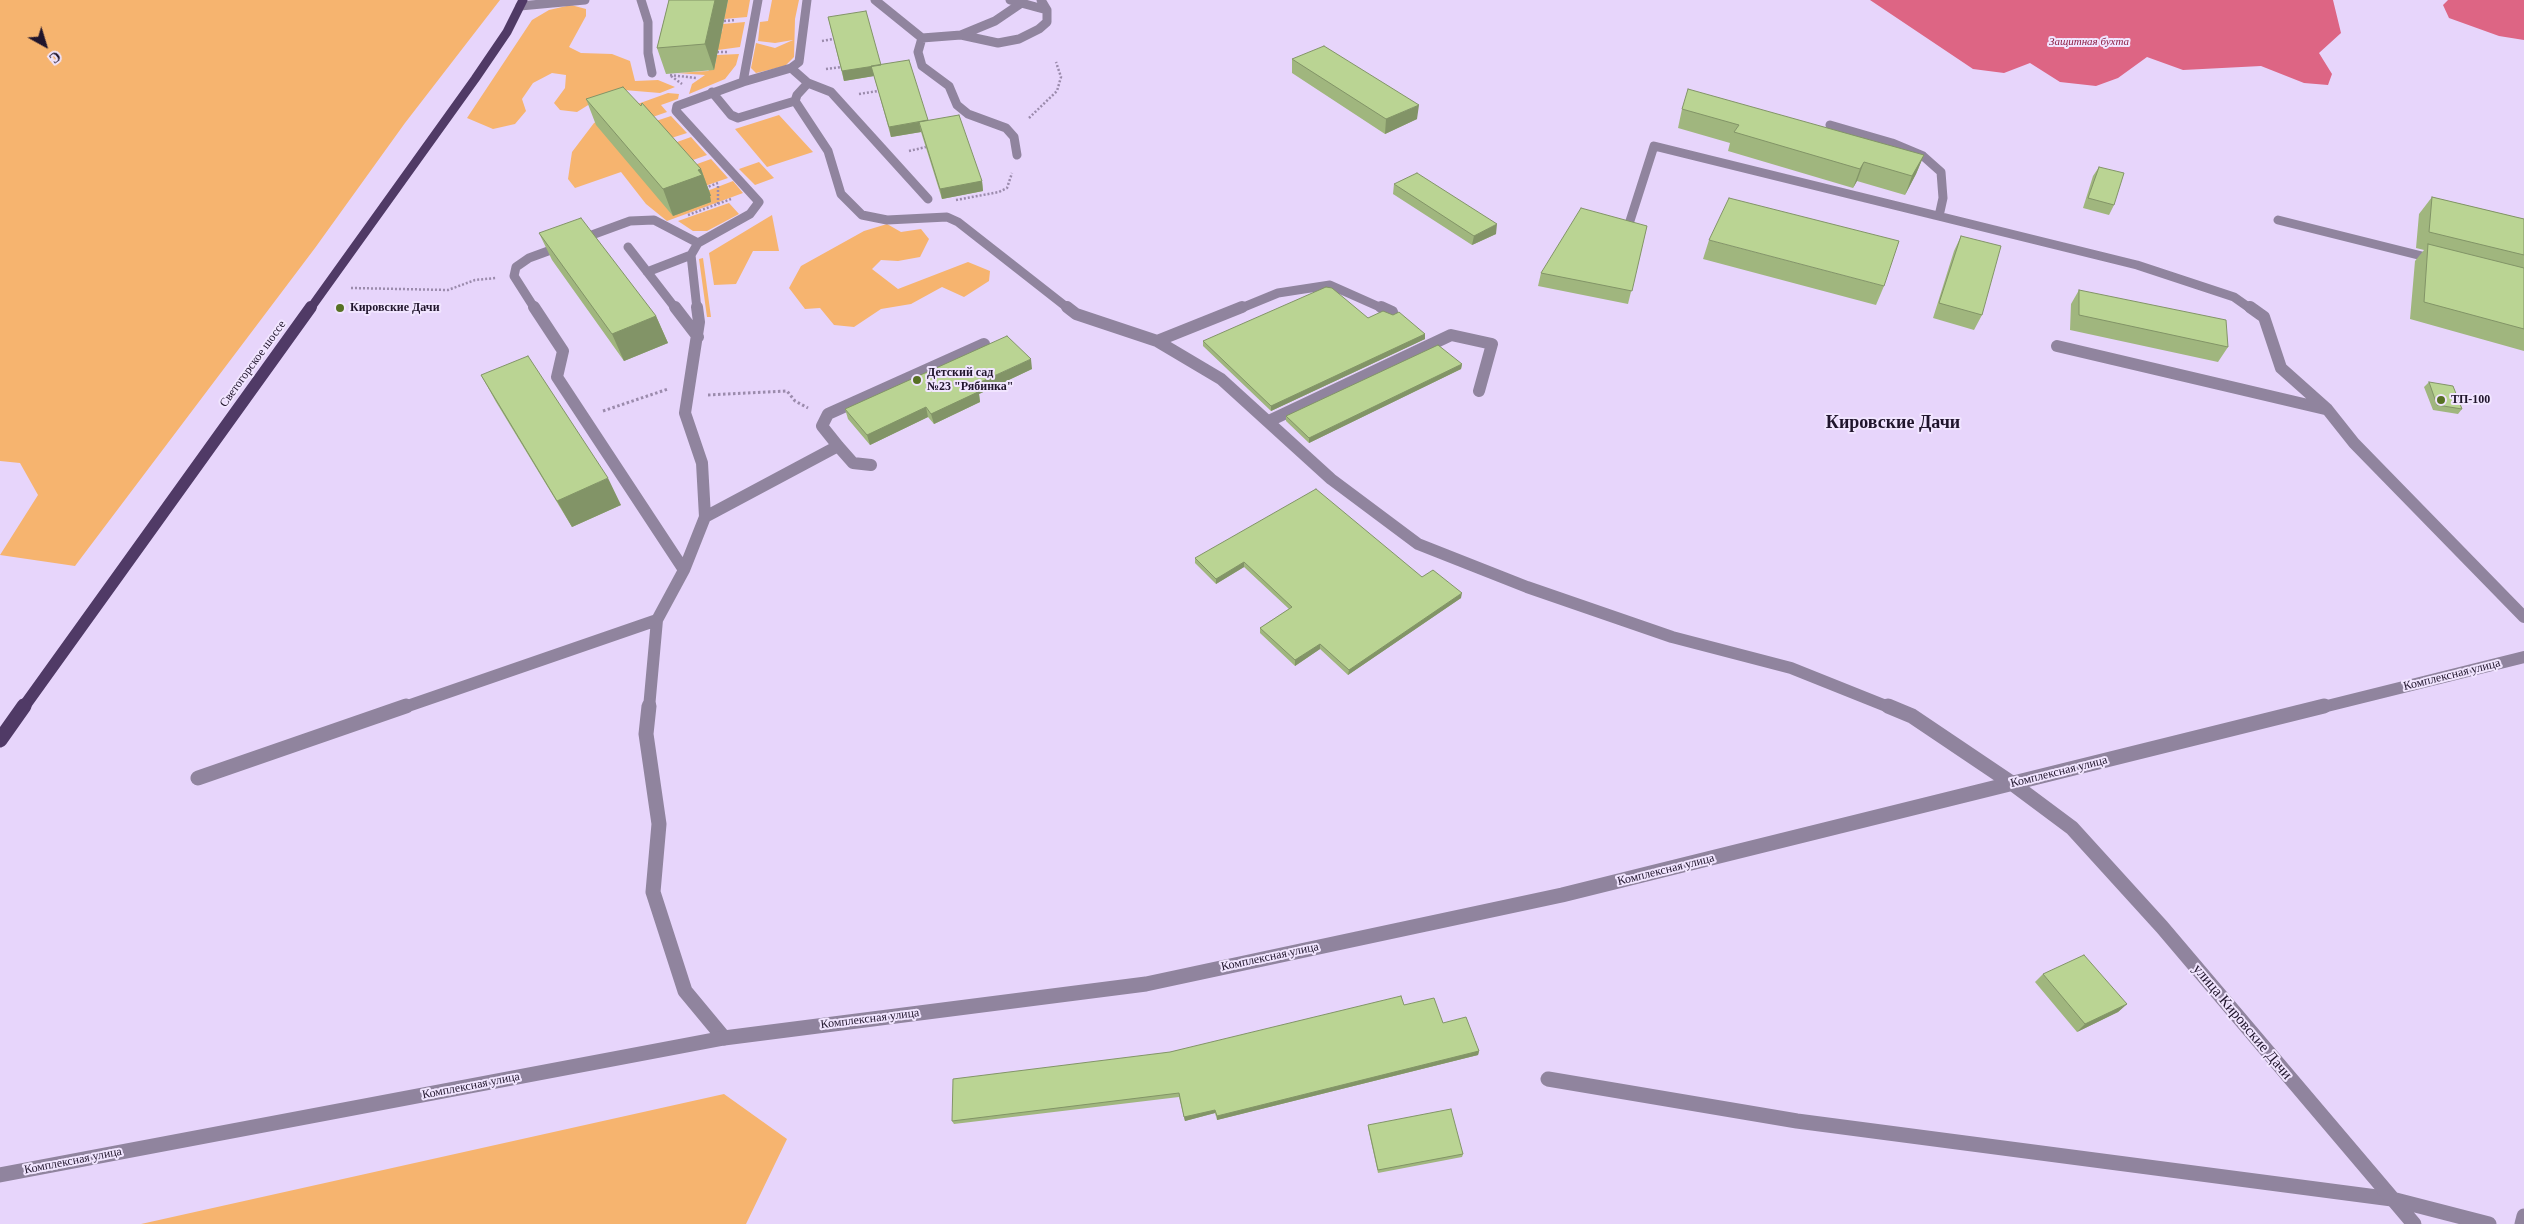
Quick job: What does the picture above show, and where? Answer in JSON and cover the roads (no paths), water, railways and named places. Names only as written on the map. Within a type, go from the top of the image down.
[{"type":"main road","name":"Светогорское шоссе","points":[[0,740],[475,79],[507,32],[522,3]]},
{"type":"street","points":[[522,3],[585,0]]},
{"type":"street","points":[[641,0],[648,22],[648,53],[652,74]]},
{"type":"street","points":[[743,82],[758,0]]},
{"type":"street","points":[[647,272],[691,255],[698,244],[750,214],[759,202],[676,112],[677,106],[712,92],[791,68],[799,62],[808,0]]},
{"type":"street","points":[[875,0],[922,38],[961,36],[998,43],[1010,42],[1039,29],[1047,22],[1047,10],[1041,0]]},
{"type":"street","points":[[1010,0],[1047,10]]},
{"type":"street","points":[[961,36],[995,21],[1020,4]]},
{"type":"street","points":[[922,38],[918,52],[922,66],[949,86],[957,105],[968,114],[1006,128],[1014,137],[1017,155]]},
{"type":"street","points":[[791,68],[808,83],[831,92],[928,199]]},
{"type":"street","points":[[712,92],[731,115],[738,118],[795,101],[797,95],[808,83]]},
{"type":"street","name":"улица Кировские Дачи","points":[[795,101],[828,151],[841,194],[862,215],[887,220],[933,216],[947,217],[958,222],[1076,314],[1156,341],[1221,379],[1331,480],[1418,544],[1527,587],[1672,637],[1791,668],[1904,712],[2013,784],[2072,828],[2162,927],[2414,1224]]},
{"type":"street","points":[[1830,125],[1892,143],[1923,156],[1941,172],[1943,198],[1939,216]]},
{"type":"street","points":[[1628,224],[1654,146],[2137,265],[2234,297],[2264,317],[2281,368],[2327,409],[2354,443],[2524,616]]},
{"type":"street","points":[[684,570],[557,377],[563,352],[514,276],[516,267],[529,258],[630,221],[654,220],[698,244]]},
{"type":"street","points":[[2278,220],[2448,263]]},
{"type":"street","points":[[628,247],[698,337]]},
{"type":"street","points":[[691,255],[700,322],[685,413],[702,463],[705,517],[684,570],[657,620],[646,734],[658,824],[653,892],[685,991],[724,1038]]},
{"type":"street","points":[[1156,341],[1278,293],[1330,285],[1392,312]]},
{"type":"street","points":[[1268,421],[1451,335],[1492,344],[1479,391]]},
{"type":"street","points":[[871,465],[853,463],[838,446],[822,426],[828,414],[984,344]]},
{"type":"street","points":[[2056,346],[2327,409]]},
{"type":"street","points":[[705,517],[838,446]]},
{"type":"street","points":[[198,778],[657,620]]},
{"type":"street","name":"Комплексная улица","points":[[0,1175],[724,1038],[1146,984],[1562,895],[2524,657]]},
{"type":"street","points":[[1548,1079],[1796,1121],[2392,1199],[2489,1224]]},
{"type":"street","points":[[2522,1224],[2524,1216]]},
{"type":"water","name":"Защитная бухта","points":[[1870,0],[2333,0],[2341,33],[2319,53],[2332,74],[2328,85],[2304,83],[2261,66],[2183,70],[2147,57],[2118,78],[2096,86],[2060,82],[2030,63],[2004,73],[1973,69]]},
{"type":"water","points":[[2448,0],[2524,0],[2524,40],[2499,36],[2449,18],[2443,5]]},
{"type":"place","name":"Кировские Дачи","points":[[340,308]]},
{"type":"place","name":"Детский сад №23 \"Рябинка\"","points":[[917,380]]},
{"type":"place","name":"ТП-100","points":[[2441,400]]},
{"type":"district","name":"Кировские Дачи","points":[[1893,423]]}]
